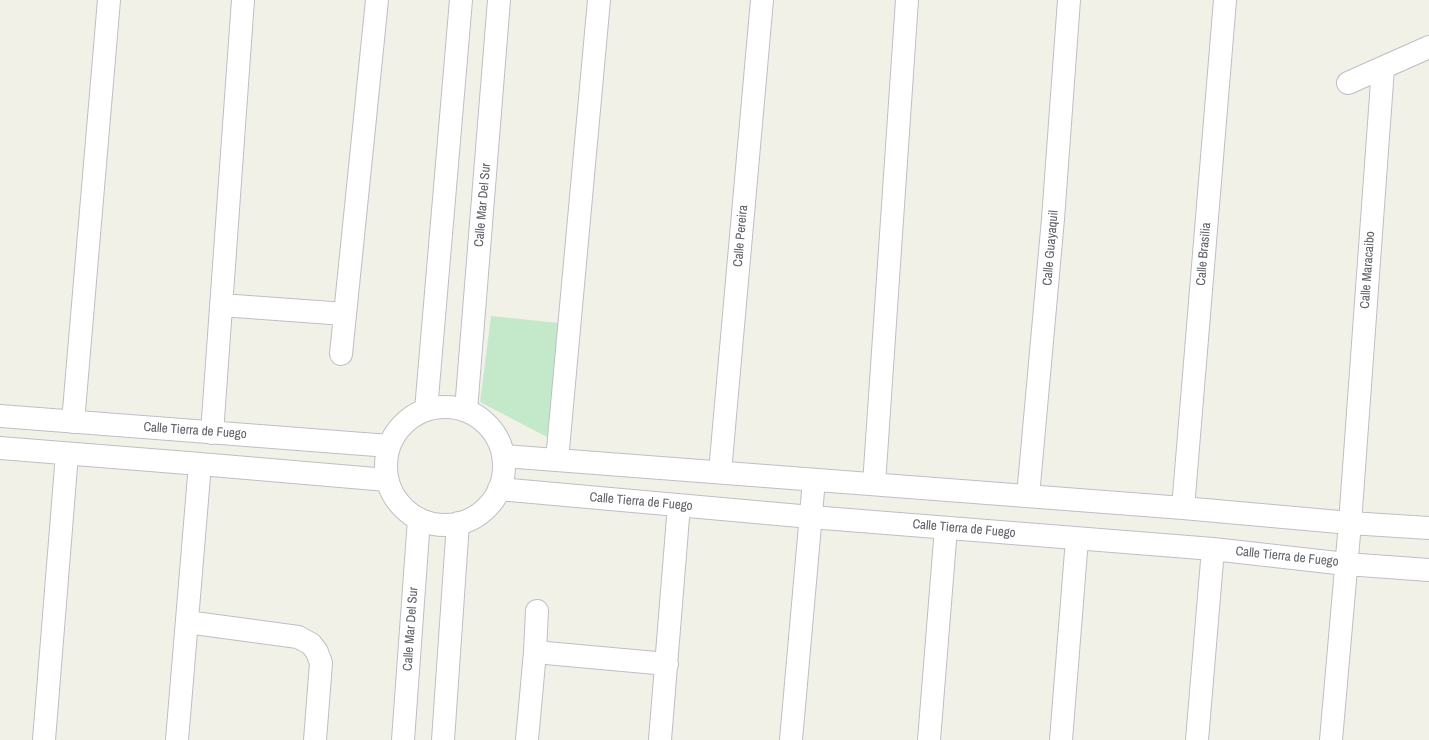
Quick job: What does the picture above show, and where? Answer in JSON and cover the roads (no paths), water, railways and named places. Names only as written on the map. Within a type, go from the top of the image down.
[{"type":"street","points":[[73,422],[109,0]]},
{"type":"street","points":[[212,433],[244,0]]},
{"type":"street","points":[[341,354],[377,0]]},
{"type":"street","points":[[426,410],[460,0]]},
{"type":"street","name":"Calle Mar Del Sur","points":[[466,410],[499,0]]},
{"type":"street","points":[[557,460],[599,0]]},
{"type":"street","name":"Calle Pereira","points":[[720,472],[762,0]]},
{"type":"street","points":[[874,484],[907,0]]},
{"type":"street","name":"Calle Guayaquil","points":[[1028,496],[1053,218],[1069,0]]},
{"type":"street","name":"Calle Brasilia","points":[[1183,508],[1225,0]]},
{"type":"street","points":[[1348,83],[1429,47]]},
{"type":"street","name":"Calle Maracaibo","points":[[1331,740],[1350,523],[1383,68]]},
{"type":"street","points":[[221,305],[345,314]]},
{"type":"street","points":[[446,406],[466,410],[484,421],[497,437],[504,456],[504,473],[500,489],[483,511],[458,524],[438,525],[419,519],[399,503],[387,480],[389,446],[403,424],[426,410],[446,406]]},
{"type":"street","name":"Calle Tierra de Fuego","points":[[0,416],[389,446]]},
{"type":"street","points":[[0,448],[387,480]]},
{"type":"street","points":[[44,740],[67,454]]},
{"type":"street","points":[[504,456],[1429,528]]},
{"type":"street","points":[[177,740],[200,464]]},
{"type":"street","points":[[791,740],[814,480]]},
{"type":"street","name":"Calle Tierra de Fuego","points":[[500,489],[811,517],[1213,549],[1346,564],[1429,570]]},
{"type":"street","points":[[660,740],[679,505]]},
{"type":"street","name":"Calle Mar Del Sur","points":[[403,740],[419,519]]},
{"type":"street","points":[[443,740],[458,524]]},
{"type":"street","points":[[929,740],[946,528]]},
{"type":"street","points":[[1061,740],[1078,538]]},
{"type":"street","points":[[1197,740],[1213,549]]},
{"type":"street","points":[[527,740],[537,611]]},
{"type":"street","points":[[187,622],[298,637],[311,644],[317,652],[321,663],[315,740]]},
{"type":"street","points":[[535,652],[667,664]]}]
